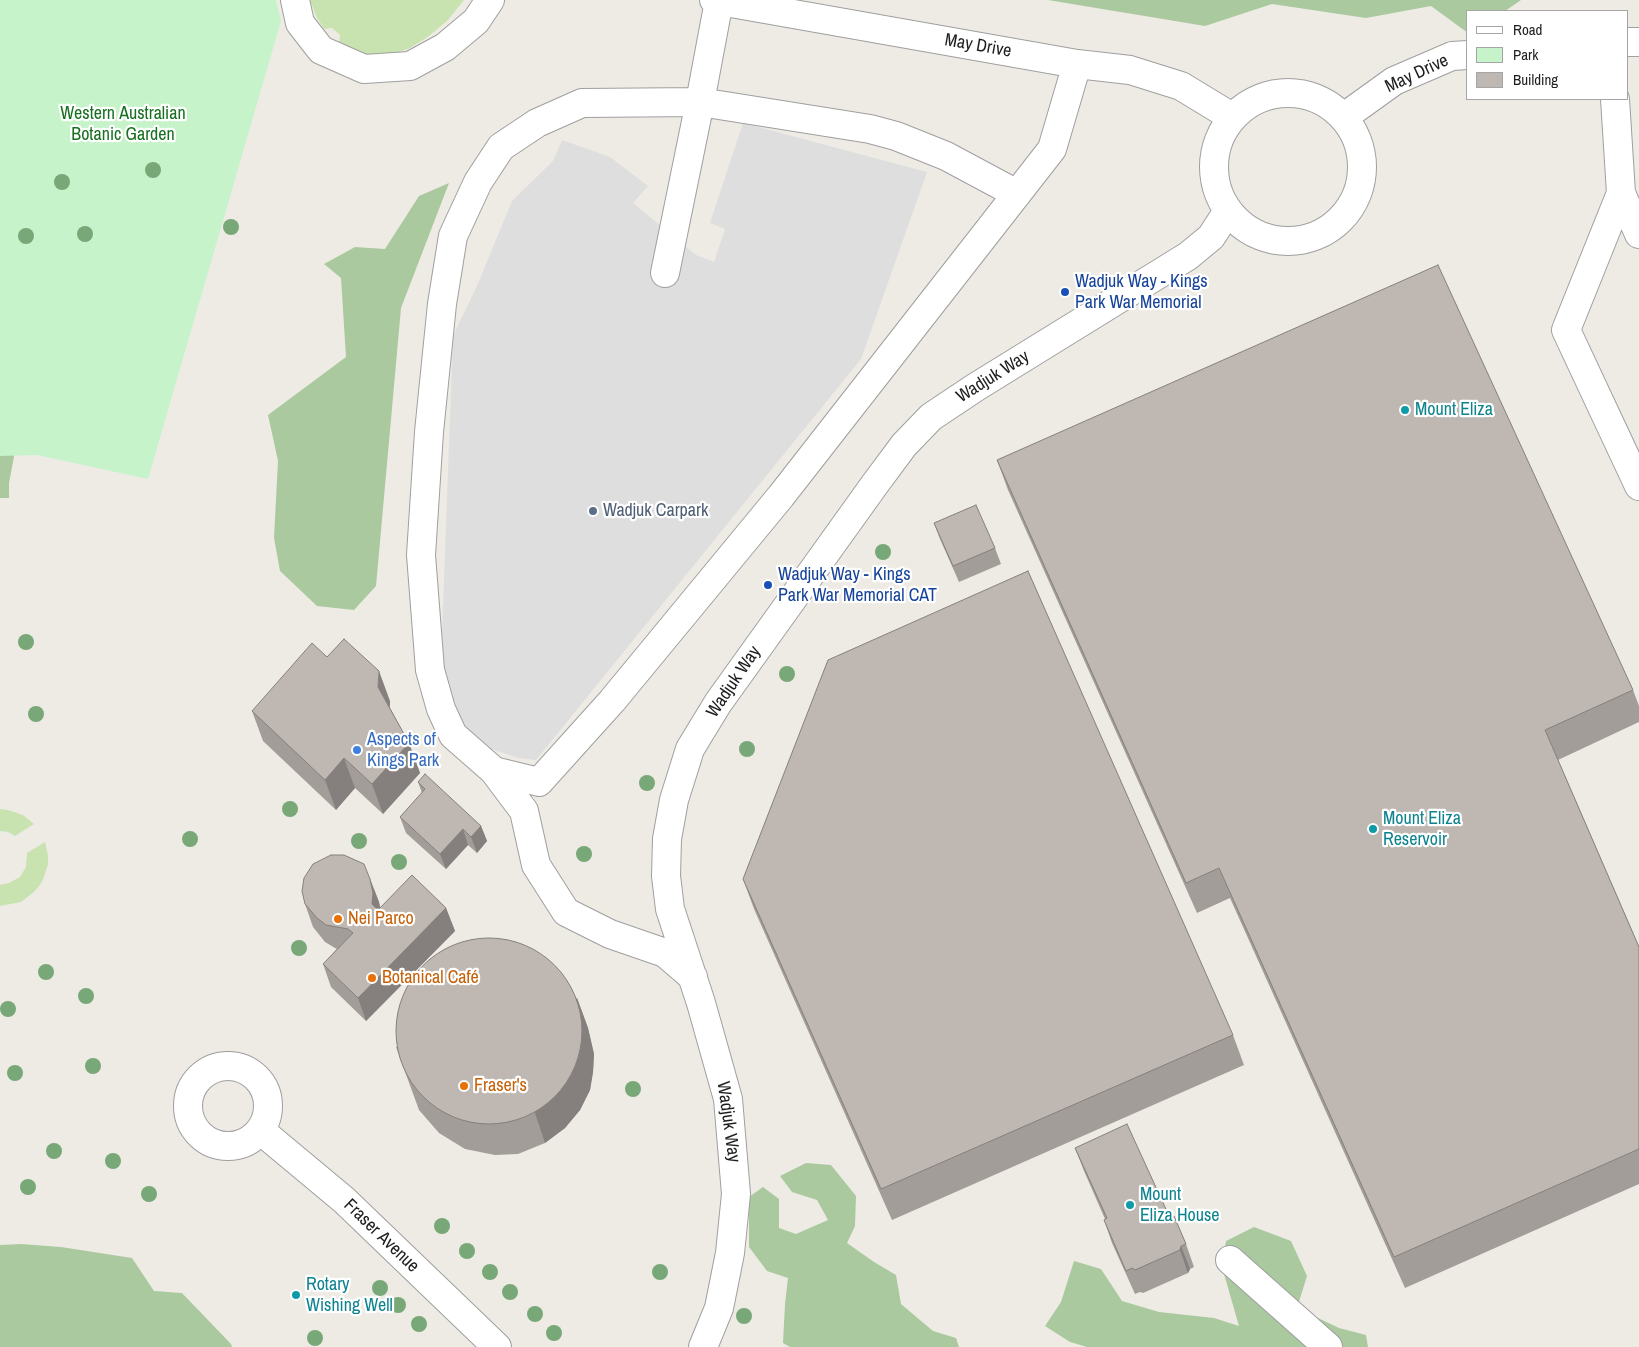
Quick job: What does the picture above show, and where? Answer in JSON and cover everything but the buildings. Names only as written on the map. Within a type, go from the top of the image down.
[{"type":"street","points":[[295,0],[300,23],[321,50],[364,69],[410,66],[445,47],[476,21],[490,0]]},
{"type":"street","points":[[665,273],[700,102],[717,0]]},
{"type":"street","name":"May Drive","points":[[717,0],[1077,64],[1130,70],[1181,86],[1232,117]]},
{"type":"street","name":"May Drive","points":[[1344,117],[1394,81],[1452,56],[1466,55]]},
{"type":"street","points":[[494,771],[539,782],[612,701],[781,496],[1052,149],[1077,64]]},
{"type":"street","points":[[1275,93],[1300,93],[1324,101],[1344,117],[1358,140],[1363,166],[1358,192],[1345,215],[1324,232],[1299,241],[1272,240],[1247,230],[1228,212],[1216,189],[1213,164],[1219,139],[1232,117],[1251,102],[1275,93]]},
{"type":"street","points":[[1615,100],[1621,193],[1639,234]]},
{"type":"street","points":[[693,977],[665,953],[610,934],[566,912],[536,865],[524,811],[494,771],[453,735],[441,709],[430,670],[421,556],[429,432],[442,304],[452,236],[478,182],[501,147],[537,122],[582,103],[700,102],[870,130],[896,136],[946,156],[1016,194]]},
{"type":"street","points":[[1621,193],[1566,330],[1639,486]]},
{"type":"street","name":"Wadjuk Way","points":[[703,1347],[719,1308],[730,1253],[736,1194],[728,1100],[693,977],[670,909],[666,876],[667,839],[674,800],[690,749],[718,703],[875,484],[904,445],[931,417],[976,387],[1188,256],[1211,237],[1228,212]]},
{"type":"street","name":"Fraser Avenue","points":[[260,1130],[344,1200],[497,1347]]},
{"type":"street","points":[[1230,1260],[1328,1347]]},
{"type":"green space","name":"Western Australian Botanic Garden","points":[[0,0],[276,0],[281,21],[148,479],[37,455],[0,456]]},
{"type":"green space","points":[[310,0],[464,0],[448,20],[429,36],[410,48],[391,55],[374,56],[355,52],[339,43],[340,35],[332,28],[324,29],[316,16]]},
{"type":"green space","points":[[1048,0],[1521,0],[1506,10],[1466,10],[1466,32],[1431,6],[1366,18],[1272,4],[1205,26]]},
{"type":"green space","points":[[449,183],[401,308],[376,586],[354,610],[317,606],[280,571],[274,538],[278,461],[268,415],[346,357],[341,278],[324,264],[355,247],[385,249],[419,196]]},
{"type":"green space","points":[[0,400],[15,451],[9,483],[9,498],[0,498]]},
{"type":"green space","points":[[0,809],[23,815],[34,824],[15,836],[8,832],[0,831]]},
{"type":"green space","points":[[45,842],[48,864],[39,886],[21,902],[0,906],[0,885],[20,877],[26,867],[27,853]]},
{"type":"green space","points":[[806,1163],[831,1165],[856,1196],[855,1226],[847,1243],[896,1275],[901,1304],[933,1331],[956,1338],[959,1347],[790,1347],[783,1343],[788,1278],[767,1271],[749,1247],[749,1197],[763,1187],[779,1199],[779,1228],[796,1234],[828,1220],[817,1200],[792,1192],[780,1176]]},
{"type":"green space","points":[[1254,1227],[1291,1241],[1307,1276],[1297,1308],[1339,1328],[1366,1335],[1368,1347],[1087,1347],[1070,1342],[1045,1326],[1061,1302],[1074,1261],[1101,1269],[1122,1301],[1159,1312],[1214,1318],[1239,1326],[1222,1267],[1226,1241]]},
{"type":"green space","points":[[21,1244],[61,1247],[132,1258],[154,1291],[182,1293],[232,1347],[0,1347],[0,1245]]},
{"type":"shaded area","name":"Wadjuk Carpark","points":[[743,123],[927,172],[861,359],[536,760],[518,758],[492,749],[456,720],[441,662],[453,336],[477,286],[512,201],[553,161],[562,140],[610,157],[648,186],[633,203],[696,255],[714,262],[725,229],[710,223]]},
{"type":"place","name":"Wadjuk Way - Kings Park War Memorial","points":[[1065,292]]},
{"type":"place","name":"Mount Eliza","points":[[1405,410]]},
{"type":"place","name":"Wadjuk Carpark","points":[[593,511]]},
{"type":"place","name":"Wadjuk Way - Kings Park War Memorial CAT","points":[[768,585]]},
{"type":"place","name":"Aspects of Kings Park","points":[[357,750]]},
{"type":"place","name":"Mount Eliza Reservoir","points":[[1373,829]]},
{"type":"place","name":"Nei Parco","points":[[338,919]]},
{"type":"place","name":"Botanical Café","points":[[372,978]]},
{"type":"place","name":"Fraser's","points":[[464,1086]]},
{"type":"place","name":"Mount Eliza House","points":[[1130,1205]]},
{"type":"place","name":"Rotary Wishing Well","points":[[296,1295]]}]
